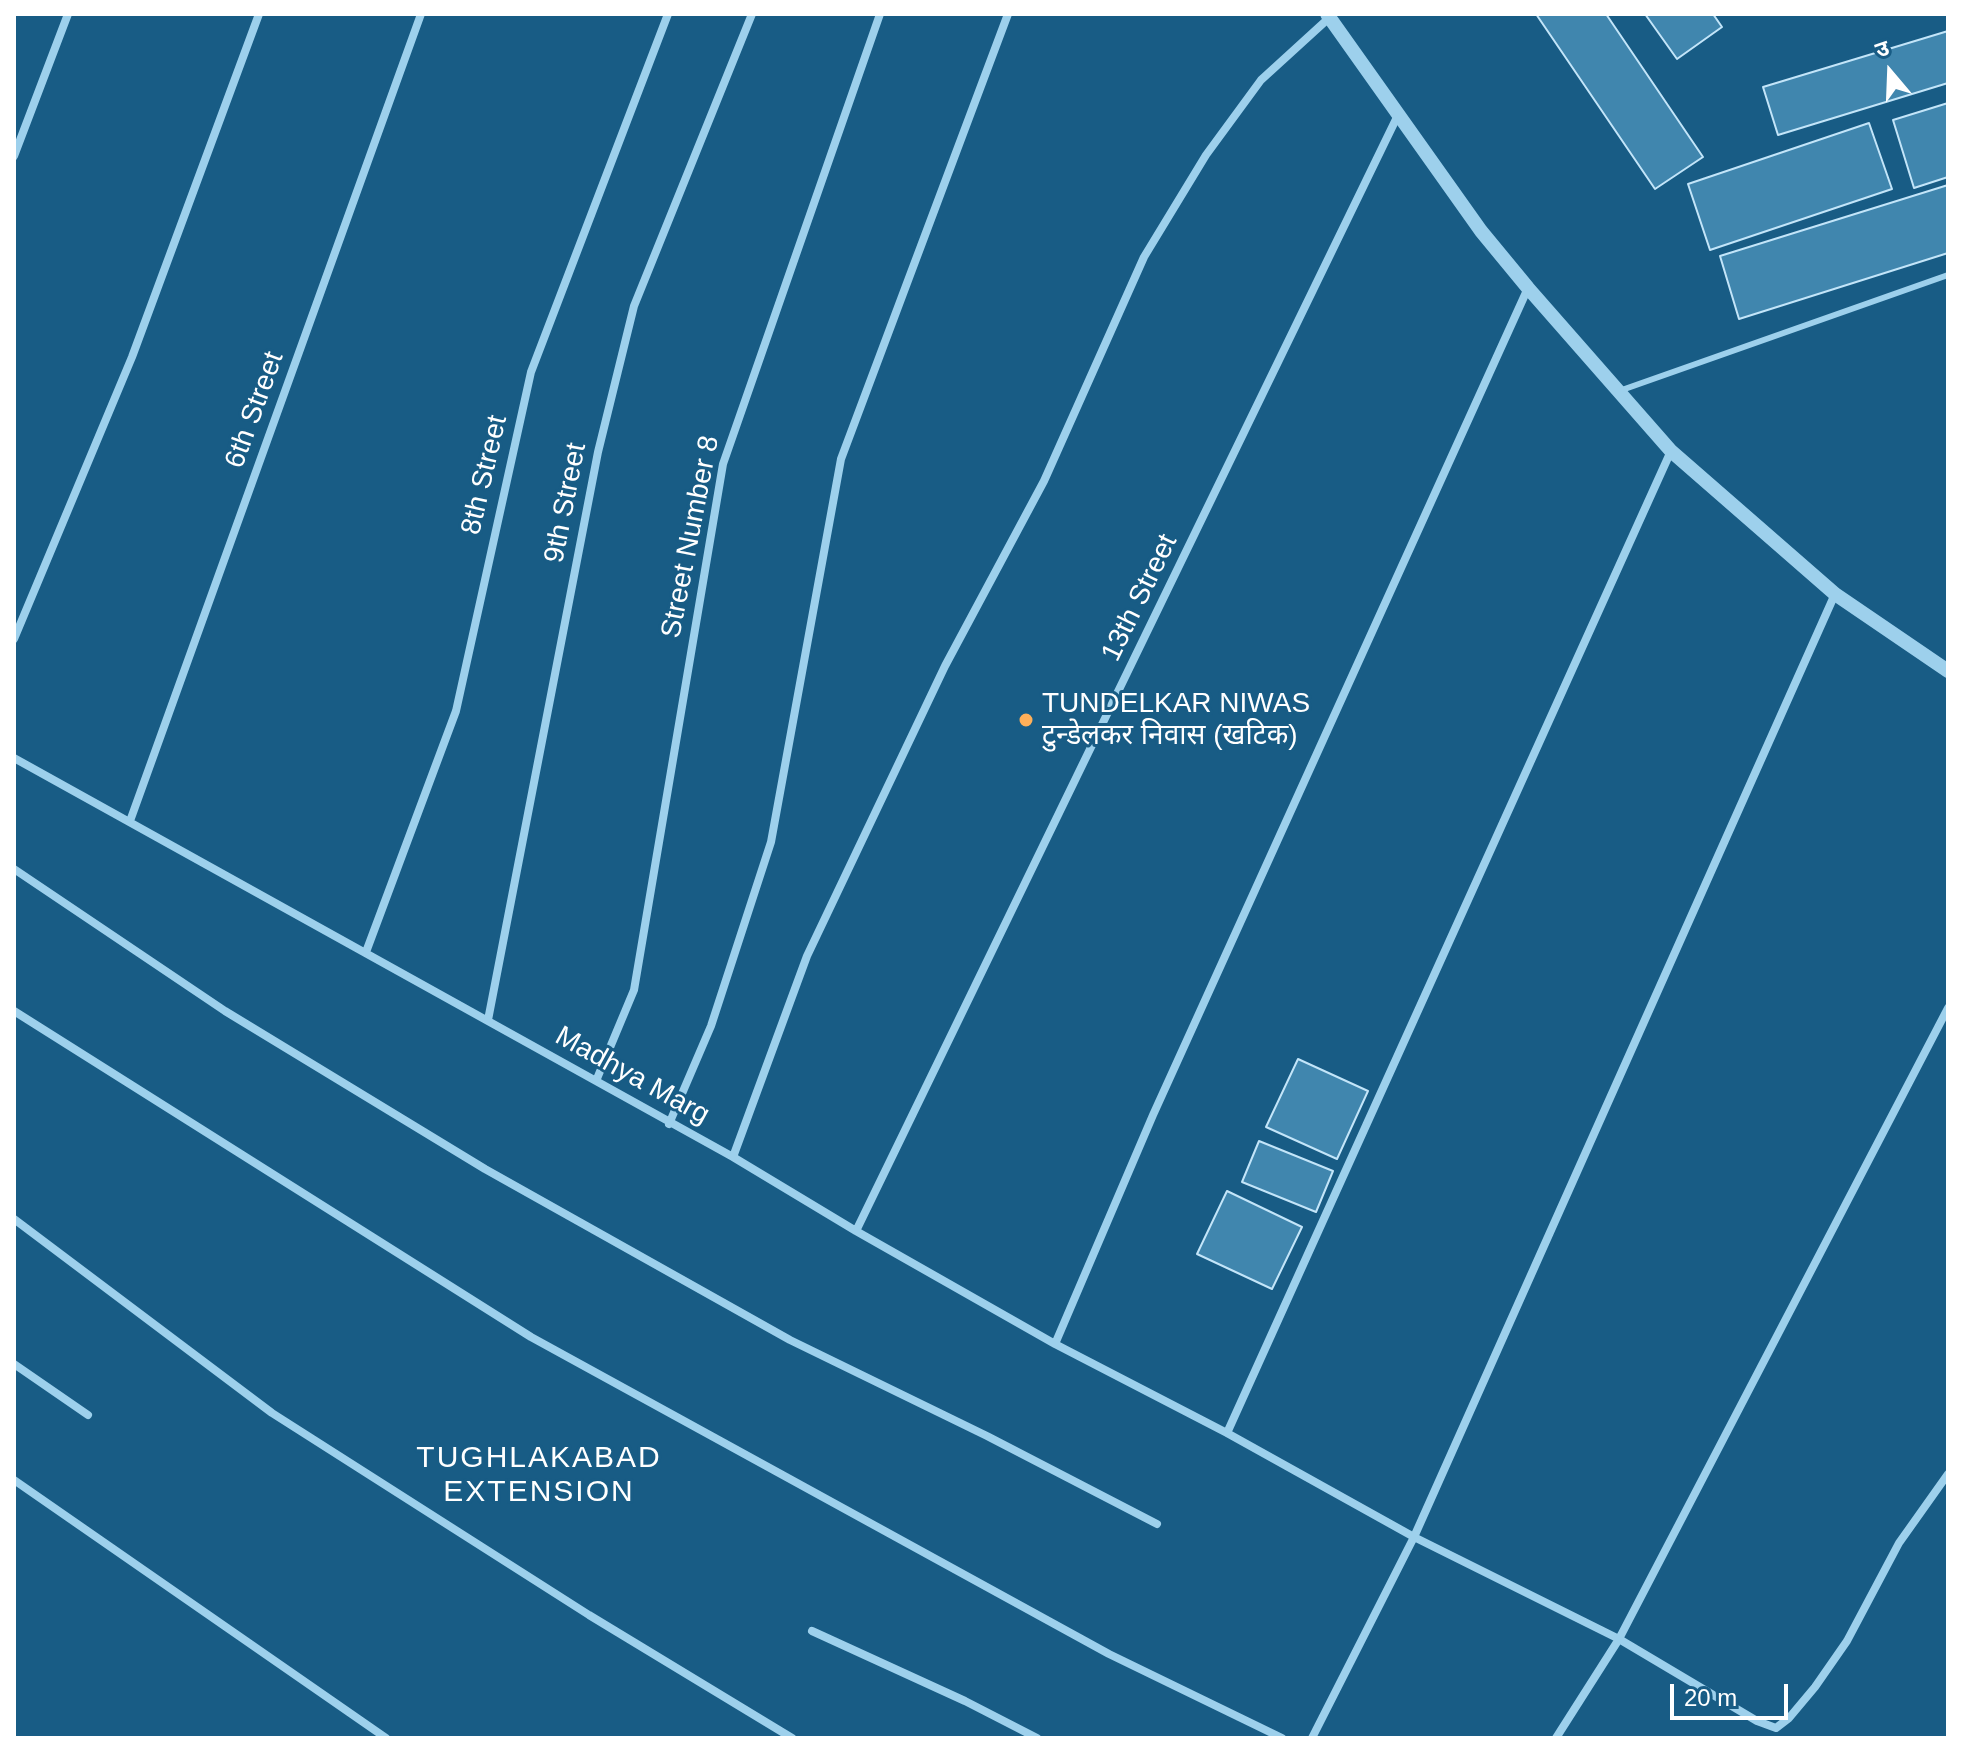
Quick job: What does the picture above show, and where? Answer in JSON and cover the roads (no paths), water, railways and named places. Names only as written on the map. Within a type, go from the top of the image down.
[{"type":"street","points":[[14,156],[68,14]]},
{"type":"street","points":[[14,639],[132,357],[259,14]]},
{"type":"street","name":"6th Street","points":[[130,821],[421,14]]},
{"type":"street","name":"8th Street","points":[[366,952],[456,711],[531,372],[668,14]]},
{"type":"street","name":"9th Street","points":[[488,1020],[598,452],[634,306],[752,14]]},
{"type":"street","name":"Street Number 8","points":[[596,1081],[634,990],[723,464],[880,14]]},
{"type":"street","points":[[669,1124],[711,1026],[771,842],[841,459],[1008,14]]},
{"type":"street","points":[[733,1157],[807,956],[945,666],[1044,481],[1144,257],[1206,155],[1261,80],[1328,16],[1481,231],[1671,451],[1835,594],[1948,671]]},
{"type":"street","name":"13th Street","points":[[856,1231],[1399,113]]},
{"type":"street","points":[[1055,1344],[1153,1115],[1528,288]]},
{"type":"street","points":[[1227,1433],[1671,451]]},
{"type":"street","points":[[1312,1738],[1414,1537],[1835,594]]},
{"type":"street","name":"Madhya Marg","points":[[14,758],[733,1157],[1055,1344],[1227,1433],[1414,1537],[1619,1639],[1757,1721],[1776,1728],[1789,1718],[1815,1687],[1847,1641],[1899,1543],[1948,1474]]},
{"type":"street","points":[[14,869],[225,1011],[485,1169],[790,1340],[987,1436],[1157,1524]]},
{"type":"street","points":[[1556,1738],[1619,1639],[1948,1008]]},
{"type":"street","points":[[14,1011],[531,1337],[1109,1654],[1282,1738]]},
{"type":"street","points":[[14,1219],[272,1413],[589,1615],[792,1738]]},
{"type":"street","points":[[14,1364],[88,1415]]},
{"type":"street","points":[[14,1480],[386,1738]]},
{"type":"street","points":[[812,1631],[965,1701],[1037,1738]]},
{"type":"lane","points":[[1619,391],[1948,275]]},
{"type":"place","name":"TUNDELKAR NIWAS टुन्डेलकर निवास (खटिक)","points":[[1026,720]]},
{"type":"district","name":"TUGHLAKABAD EXTENSION","points":[[539,1476]]}]
